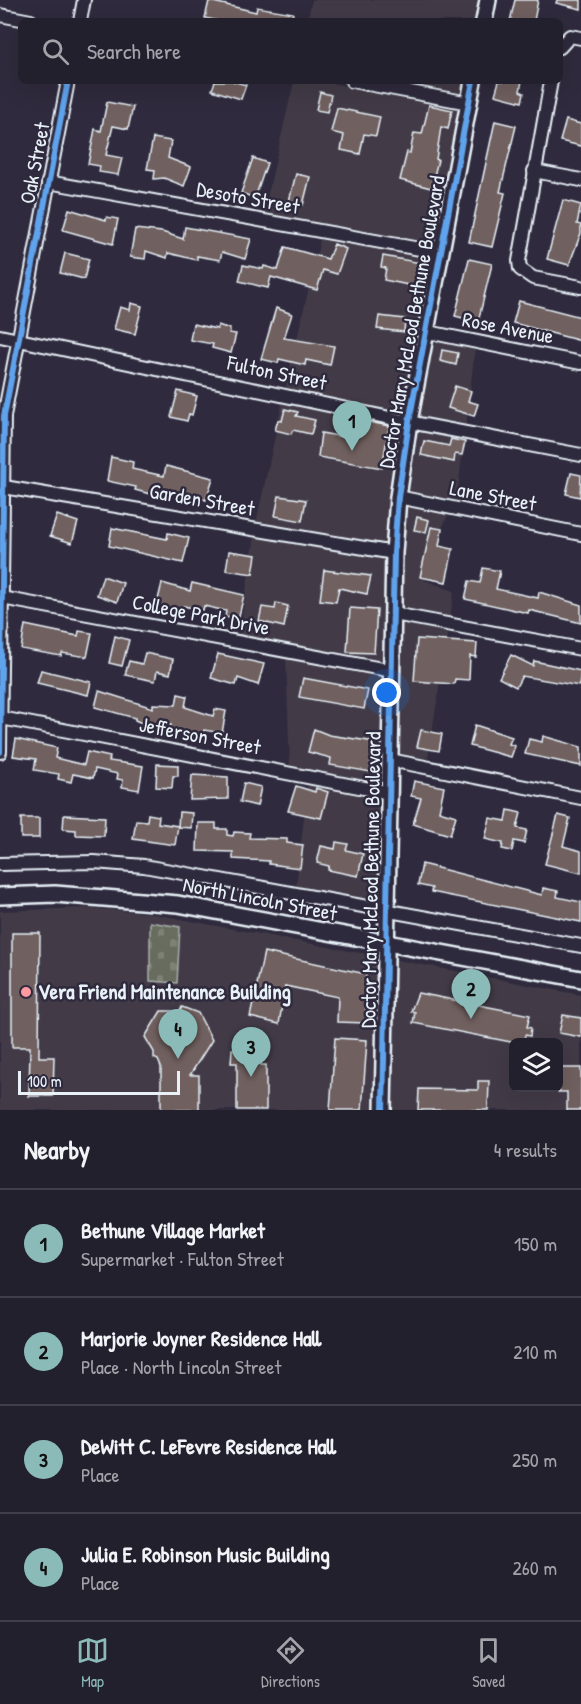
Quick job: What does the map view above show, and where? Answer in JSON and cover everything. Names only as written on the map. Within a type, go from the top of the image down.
[{"type":"street","points":[[81,18],[84,0]]},
{"type":"street","points":[[485,18],[488,0]]},
{"type":"street","points":[[0,15],[18,18]]},
{"type":"street","points":[[563,44],[570,36],[581,38]]},
{"type":"street","name":"Oak Street","points":[[0,752],[4,416],[67,84]]},
{"type":"street","points":[[368,84],[469,103]]},
{"type":"street","name":"Doctor Mary McLeod Bethune Boulevard","points":[[383,1110],[394,553],[398,497],[409,422],[428,332],[472,84]]},
{"type":"street","points":[[550,84],[519,261],[520,269],[533,278],[581,287]]},
{"type":"street","points":[[534,171],[581,180]]},
{"type":"street","name":"Desoto Street","points":[[48,182],[442,253]]},
{"type":"street","name":"Rose Avenue","points":[[428,332],[581,363]]},
{"type":"street","name":"Fulton Street","points":[[0,336],[19,338],[409,422],[581,455]]},
{"type":"street","name":"Garden Street","points":[[3,494],[394,553]]},
{"type":"street","name":"Lane Street","points":[[398,497],[581,534]]},
{"type":"street","name":"College Park Drive","points":[[2,597],[393,671]]},
{"type":"street","points":[[394,614],[581,649]]},
{"type":"street","name":"Jefferson Street","points":[[1,718],[390,793]]},
{"type":"street","points":[[390,760],[581,798]]},
{"type":"street","name":"North Lincoln Street","points":[[0,864],[94,862],[144,867],[581,946]]},
{"type":"street","name":"North Lincoln Street","points":[[0,896],[55,894],[167,903],[581,980]]},
{"type":"shaded area","points":[[312,0],[481,0],[478,18],[308,18]]},
{"type":"shaded area","points":[[293,84],[337,84],[462,108],[436,246],[263,215]]},
{"type":"shaded area","points":[[398,84],[466,84],[464,96]]},
{"type":"shaded area","points":[[284,230],[434,257],[404,415],[285,390],[320,240]]},
{"type":"shaded area","points":[[433,339],[475,347],[466,427],[416,418]]},
{"type":"shaded area","points":[[283,400],[402,427],[388,546],[256,523]]},
{"type":"shaded area","points":[[414,429],[464,438],[458,490],[453,503],[405,493]]},
{"type":"shaded area","points":[[403,504],[449,513],[419,578],[454,591],[450,619],[400,609]]},
{"type":"shaded area","points":[[255,535],[388,557],[387,664],[239,636]]},
{"type":"shaded area","points":[[400,621],[448,630],[428,758],[396,756]]},
{"type":"shaded area","points":[[286,657],[386,675],[384,786],[290,768]]},
{"type":"shaded area","points":[[308,783],[384,798],[382,904],[296,887]]},
{"type":"shaded area","points":[[86,908],[149,913],[581,995],[581,1110],[0,1110],[0,911]]},
{"type":"green space","points":[[150,922],[180,927],[177,983],[150,981]]},
{"type":"building","points":[[515,0],[538,0],[535,18],[511,18]]},
{"type":"building","points":[[557,0],[581,0],[581,9],[556,3]]},
{"type":"building","points":[[209,1],[256,12],[257,7],[293,13],[292,18],[205,18]]},
{"type":"building","points":[[214,84],[246,85],[241,99],[212,90]]},
{"type":"building","points":[[498,84],[521,84],[520,91],[524,93],[522,102],[495,95]]},
{"type":"building","points":[[320,92],[331,95],[327,112],[316,110]]},
{"type":"building","points":[[107,102],[133,107],[128,129],[113,126],[106,155],[122,158],[118,175],[99,172],[100,166],[88,164],[95,129],[101,131]]},
{"type":"building","points":[[429,105],[452,110],[448,129],[441,127],[436,159],[438,160],[431,188],[400,180],[407,152],[410,153],[414,133],[422,134]]},
{"type":"building","points":[[337,108],[380,117],[376,136],[364,134],[360,154],[341,150],[344,135],[331,132]]},
{"type":"building","points":[[566,120],[581,124],[581,146],[560,141]]},
{"type":"building","points":[[495,121],[516,126],[500,192],[505,193],[492,247],[469,242]]},
{"type":"building","points":[[153,138],[171,141],[168,158],[191,167],[184,186],[164,178],[154,179],[155,170],[147,169]]},
{"type":"building","points":[[253,158],[267,163],[255,198],[241,193]]},
{"type":"building","points":[[296,174],[310,177],[303,205],[289,201]]},
{"type":"building","points":[[563,200],[581,205],[577,224],[581,225],[581,233],[569,265],[547,259]]},
{"type":"building","points":[[69,209],[106,220],[107,217],[118,219],[113,244],[63,230]]},
{"type":"building","points":[[185,227],[251,239],[245,259],[222,252],[220,260],[197,256],[197,260],[168,253],[167,258],[146,251],[145,259],[130,257],[135,229],[162,232],[183,239]]},
{"type":"building","points":[[334,244],[346,249],[337,274],[323,270],[317,290],[271,277],[268,288],[239,281],[243,265],[263,269],[264,266],[278,270],[285,247],[328,259]]},
{"type":"building","points":[[65,253],[89,259],[84,279],[60,273]]},
{"type":"building","points":[[383,256],[421,263],[418,287],[384,280],[386,268],[381,267]]},
{"type":"building","points":[[469,259],[492,264],[478,322],[455,316]]},
{"type":"building","points":[[519,301],[581,317],[581,341],[513,323]]},
{"type":"building","points":[[131,303],[142,306],[135,334],[114,329],[120,307],[130,310]]},
{"type":"building","points":[[276,308],[292,314],[284,338],[334,346],[330,365],[306,360],[305,365],[279,359],[278,363],[261,359]]},
{"type":"building","points":[[379,316],[405,319],[404,332],[377,329]]},
{"type":"building","points":[[193,324],[217,329],[218,325],[230,329],[229,333],[236,334],[231,353],[212,348],[213,344],[190,340]]},
{"type":"building","points":[[442,350],[458,353],[456,365],[440,361]]},
{"type":"building","points":[[455,386],[471,391],[468,401],[478,404],[474,416],[448,408]]},
{"type":"building","points":[[178,391],[197,396],[192,415],[189,414],[187,421],[171,417]]},
{"type":"building","points":[[285,409],[298,412],[296,416],[315,420],[311,434],[293,430],[291,434],[275,430],[278,420],[282,421]]},
{"type":"building","points":[[354,419],[389,426],[382,468],[318,457],[321,433],[349,438]]},
{"type":"building","points":[[451,439],[465,442],[462,455],[455,454],[454,462],[421,455],[424,441],[449,446]]},
{"type":"building","points":[[111,457],[133,462],[132,469],[164,476],[166,466],[213,478],[206,500],[182,492],[181,495],[151,490],[150,494],[135,490],[136,487],[107,481]]},
{"type":"building","points":[[571,473],[581,475],[580,497],[566,494]]},
{"type":"building","points":[[279,496],[306,500],[302,521],[275,516]]},
{"type":"building","points":[[57,515],[78,522],[72,543],[50,536]]},
{"type":"building","points":[[417,517],[429,520],[426,532],[414,530]]},
{"type":"building","points":[[431,527],[442,529],[439,546],[453,549],[446,582],[420,577]]},
{"type":"building","points":[[112,528],[167,539],[168,533],[189,538],[183,563],[109,546]]},
{"type":"building","points":[[229,551],[256,555],[253,574],[226,570]]},
{"type":"building","points":[[483,568],[500,571],[496,589],[538,598],[539,592],[581,605],[581,623],[529,610],[528,613],[465,599],[469,581],[480,583]]},
{"type":"building","points":[[324,570],[371,576],[367,594],[339,588],[336,602],[320,600]]},
{"type":"building","points":[[103,576],[123,583],[117,602],[97,595]]},
{"type":"building","points":[[162,583],[190,591],[192,583],[244,595],[238,620],[225,617],[226,611],[204,606],[203,610],[183,606],[181,614],[156,608]]},
{"type":"building","points":[[276,603],[288,606],[284,627],[259,621],[262,607],[275,609]]},
{"type":"building","points":[[350,608],[377,610],[374,653],[347,652]]},
{"type":"building","points":[[25,625],[78,636],[79,631],[92,633],[87,657],[62,653],[61,656],[21,649]]},
{"type":"building","points":[[115,636],[129,640],[122,666],[109,663]]},
{"type":"building","points":[[417,639],[477,643],[476,657],[470,656],[469,680],[455,679],[454,684],[414,681]]},
{"type":"building","points":[[145,653],[173,659],[170,674],[157,671],[155,681],[125,675],[129,661],[142,664]]},
{"type":"building","points":[[218,654],[264,664],[258,685],[238,678],[236,685],[211,678]]},
{"type":"building","points":[[511,655],[533,666],[534,661],[581,671],[579,686],[522,676],[516,687],[499,678]]},
{"type":"building","points":[[41,670],[91,682],[88,695],[37,683]]},
{"type":"building","points":[[303,678],[368,690],[364,709],[299,697]]},
{"type":"building","points":[[99,691],[153,708],[153,704],[176,705],[178,694],[187,696],[185,707],[213,716],[215,709],[226,711],[222,733],[204,730],[202,736],[170,729],[171,725],[146,725],[135,718],[95,707]]},
{"type":"building","points":[[475,725],[512,737],[509,744],[515,746],[511,757],[470,746]]},
{"type":"building","points":[[314,729],[329,735],[375,742],[371,772],[330,765],[331,758],[308,752]]},
{"type":"building","points":[[421,730],[442,734],[439,751],[417,747]]},
{"type":"building","points":[[543,736],[581,747],[581,766],[525,754],[529,739],[542,742]]},
{"type":"building","points":[[16,739],[57,748],[55,758],[84,765],[87,752],[110,757],[109,761],[143,766],[139,790],[122,787],[123,780],[117,779],[118,774],[95,769],[93,778],[73,774],[71,782],[58,779],[59,774],[34,770],[36,759],[13,756]]},
{"type":"building","points":[[157,764],[178,765],[178,776],[173,776],[172,788],[156,787]]},
{"type":"building","points":[[192,775],[228,777],[228,799],[190,800]]},
{"type":"building","points":[[414,781],[444,787],[439,811],[456,816],[450,835],[413,824],[421,798],[411,796]]},
{"type":"building","points":[[244,783],[261,787],[257,806],[240,802]]},
{"type":"building","points":[[296,786],[315,792],[316,788],[328,792],[321,818],[288,811]]},
{"type":"building","points":[[508,810],[521,813],[517,828],[527,830],[524,843],[514,841],[512,851],[502,849],[503,843],[485,839],[490,818],[506,821]]},
{"type":"building","points":[[179,812],[192,813],[191,828],[178,827]]},
{"type":"building","points":[[148,814],[159,816],[158,823],[178,826],[175,845],[133,839],[136,820],[147,821]]},
{"type":"building","points":[[64,815],[105,817],[104,836],[76,835],[76,830],[63,829]]},
{"type":"building","points":[[558,815],[570,818],[563,846],[581,851],[581,873],[545,864]]},
{"type":"building","points":[[21,818],[39,818],[39,838],[21,838]]},
{"type":"building","points":[[198,823],[216,823],[216,829],[227,829],[227,835],[233,836],[234,832],[250,833],[249,838],[287,839],[287,843],[303,845],[300,868],[269,864],[269,861],[233,859],[233,852],[197,851]]},
{"type":"building","points":[[336,842],[348,844],[346,850],[363,854],[358,876],[328,870],[329,866],[317,863],[321,846],[335,849]]},
{"type":"building","points":[[422,864],[542,895],[543,888],[558,891],[557,897],[581,902],[581,922],[431,892],[432,888],[418,885]]},
{"type":"building","name":"Vera Friend Maintenance Building","points":[[12,933],[40,933],[39,1057],[54,1057],[53,1096],[29,1096],[30,1047],[12,1047]]},
{"type":"building","points":[[264,952],[366,974],[366,1023],[337,1022],[338,997],[285,986],[279,1024],[250,1017]]},
{"type":"building","points":[[418,993],[530,1015],[527,1027],[531,1028],[530,1036],[509,1038],[509,1042],[413,1023],[415,1012],[411,1011]]},
{"type":"building","points":[[182,1007],[198,1013],[212,1040],[190,1075],[199,1075],[199,1110],[161,1110],[161,1067],[158,1060],[154,1058],[154,1052],[145,1037],[161,1011],[180,1011]]},
{"type":"building","points":[[563,1015],[581,1018],[581,1037],[559,1033]]},
{"type":"building","points":[[335,1038],[367,1040],[362,1110],[330,1110]]},
{"type":"building","points":[[239,1044],[249,1044],[249,1049],[261,1049],[261,1065],[266,1065],[266,1110],[237,1110],[237,1063],[231,1063],[232,1049],[239,1050]]},
{"type":"building","points":[[563,1068],[581,1068],[581,1110],[567,1110],[567,1092],[563,1092]]},
{"type":"building","points":[[478,1081],[489,1081],[488,1110],[418,1110],[419,1089],[478,1090]]},
{"type":"cycle path","points":[[0,752],[4,416],[67,84]]},
{"type":"cycle path","points":[[383,1110],[394,553],[398,497],[409,422],[472,84]]},
{"type":"place","name":"Bethune Village Market","points":[[352,451]]},
{"type":"place","name":"Vera Friend Maintenance Building","points":[[26,992]]},
{"type":"place","name":"Marjorie Joyner Residence Hall","points":[[471,1019]]},
{"type":"place","name":"Julia E. Robinson Music Building","points":[[178,1059]]},
{"type":"place","name":"DeWitt C. LeFevre Residence Hall","points":[[251,1077]]}]
